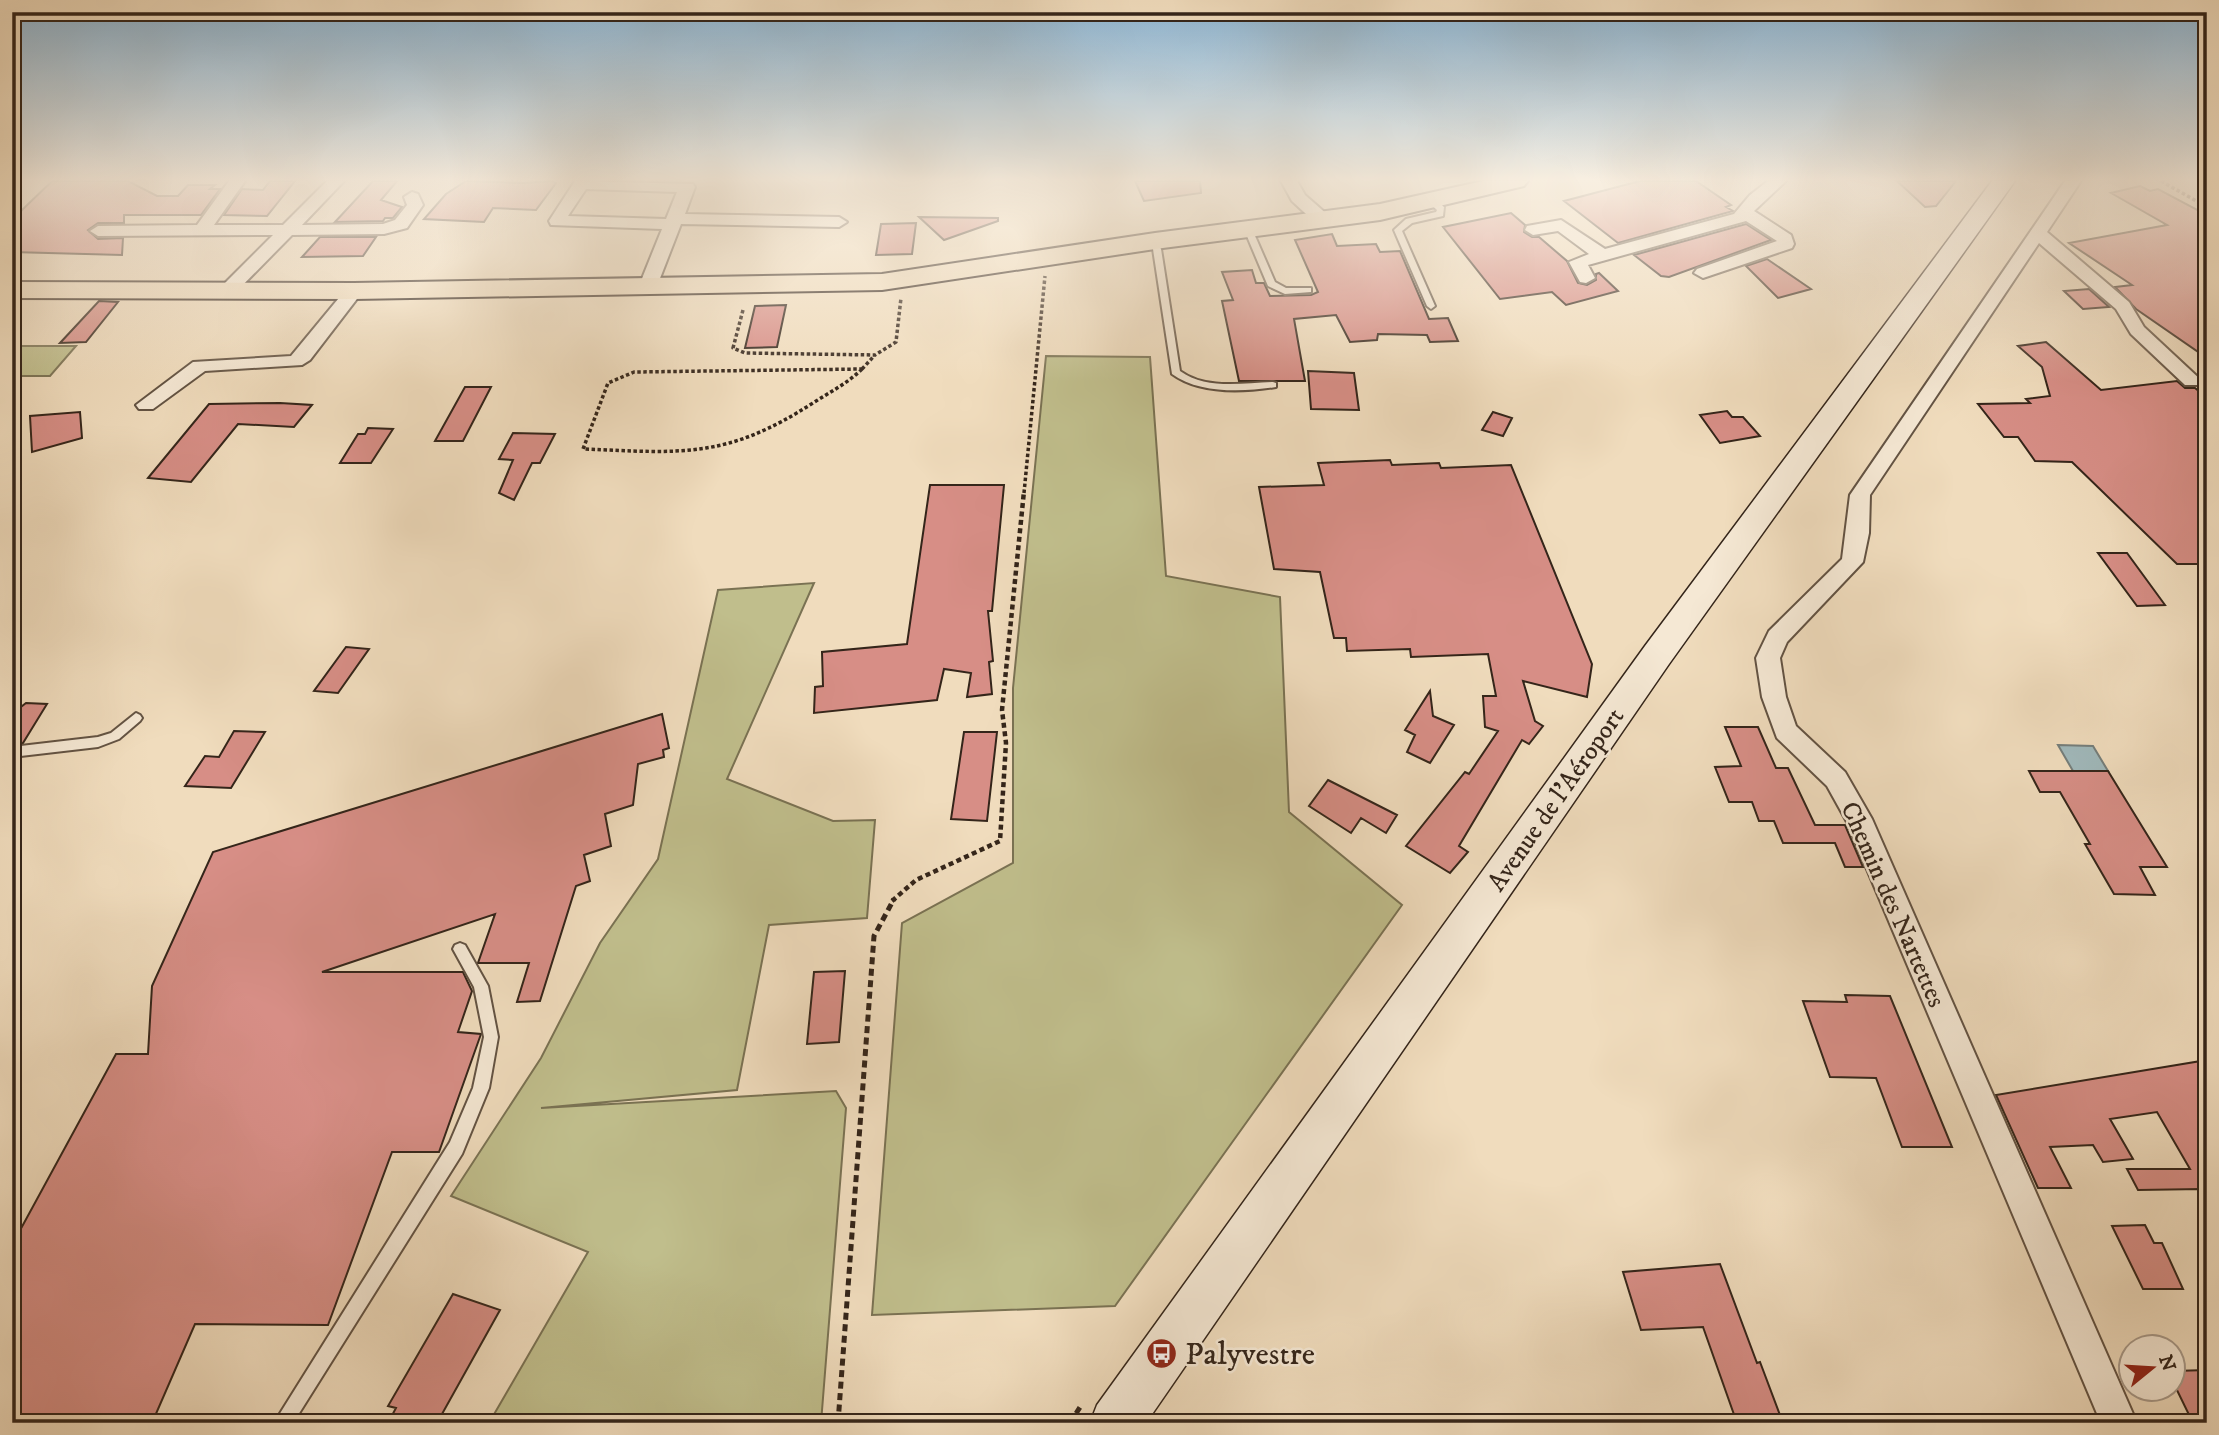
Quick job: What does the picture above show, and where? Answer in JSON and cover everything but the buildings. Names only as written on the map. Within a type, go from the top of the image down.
[{"type":"main road","points":[[12,290],[228,291],[823,285],[903,280],[1108,248]]},
{"type":"main road","name":"Avenue de l'Aéroport","points":[[1115,1423],[1649,667],[1955,248]]},
{"type":"street","points":[[228,291],[269,248]]},
{"type":"street","points":[[648,286],[663,248]]},
{"type":"street","points":[[1592,248],[1602,255]]},
{"type":"street","points":[[1586,278],[1578,262],[1628,248]]},
{"type":"street","points":[[1703,273],[1775,248]]},
{"type":"street","name":"Chemin des Nartettes","points":[[2030,248],[1860,495],[1858,533],[1852,562],[1777,637],[1768,658],[1774,697],[1786,731],[1836,779],[1859,819],[2119,1423]]},
{"type":"street","points":[[2056,248],[2123,306],[2137,330],[2192,381]]},
{"type":"street","points":[[146,405],[200,366],[295,361],[303,356],[354,290]]},
{"type":"lane","points":[[1156,248],[1175,372],[1183,380],[1200,384],[1273,385]]},
{"type":"lane","points":[[1256,248],[1271,284],[1285,290],[1308,290]]},
{"type":"lane","points":[[1406,248],[1431,306]]},
{"type":"lane","points":[[12,752],[98,742],[115,736],[136,718]]},
{"type":"lane","points":[[283,1423],[456,1148],[481,1088],[491,1037],[481,985],[460,949]]},
{"type":"path","points":[[838,1423],[874,936],[889,903],[916,880],[1000,841],[1006,743],[1002,710],[1046,288],[1045,258]]},
{"type":"path","points":[[862,369],[634,372],[608,383],[583,449],[675,451],[732,444],[779,422],[862,369],[875,355],[896,342],[903,280]]},
{"type":"path","points":[[743,310],[733,348],[745,353],[875,355]]},
{"type":"shaded area","points":[[12,346],[76,346],[50,376],[12,376]]},
{"type":"shaded area","points":[[1046,356],[1150,357],[1166,576],[1280,597],[1289,812],[1402,905],[1115,1306],[872,1315],[902,923],[1013,863],[1013,688]]},
{"type":"shaded area","points":[[814,583],[727,779],[833,821],[875,820],[867,918],[769,925],[737,1090],[541,1108],[836,1091],[846,1108],[821,1423],[489,1423],[588,1252],[451,1196],[541,1058],[600,943],[658,859],[718,590]]},
{"type":"water","points":[[2058,745],[2093,746],[2108,771],[2073,771]]},
{"type":"place","name":"Palyvestre","points":[[1162,1353]]}]
